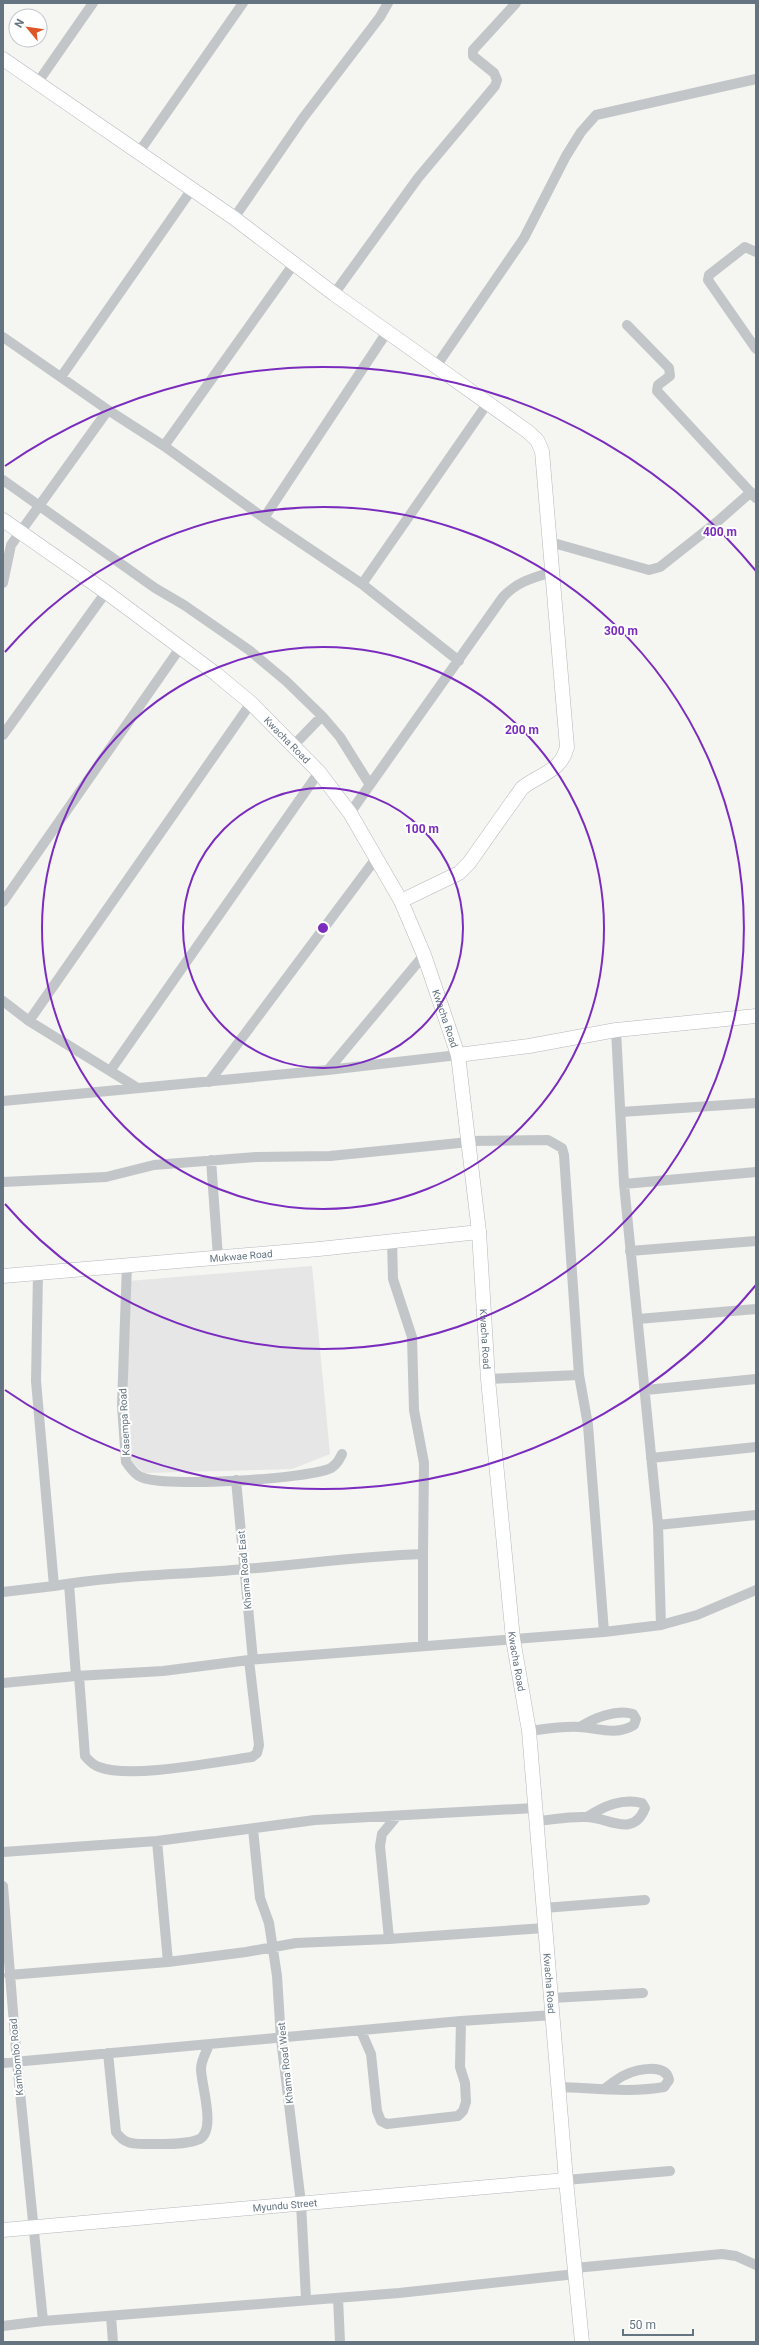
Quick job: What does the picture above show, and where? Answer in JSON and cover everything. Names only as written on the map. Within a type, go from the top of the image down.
[{"type":"main road","points":[[3,59],[234,218],[293,265],[387,332],[437,365],[487,404],[527,431],[542,451],[567,747],[564,759],[558,767],[533,779],[522,788],[469,863],[459,873],[401,901]]},
{"type":"main road","name":"Kwacha Road","points":[[3,520],[106,592],[251,703],[319,772],[350,813],[377,857],[401,901],[424,955],[458,1055],[469,1141],[478,1232],[488,1379],[513,1639],[529,1730],[535,1814],[554,2016],[566,2180],[582,2342]]},
{"type":"main road","points":[[458,1055],[529,1046],[616,1030],[756,1016]]},
{"type":"main road","name":"Mukwae Road","points":[[3,1276],[478,1232]]},
{"type":"main road","name":"Myundu Street","points":[[3,2230],[566,2180]]},
{"type":"street","points":[[38,82],[92,3]]},
{"type":"street","points":[[140,152],[243,3]]},
{"type":"street","points":[[234,218],[303,118],[372,28],[388,3]]},
{"type":"street","points":[[334,294],[418,178],[495,86],[497,80],[494,73],[473,56],[473,50],[516,3]]},
{"type":"street","points":[[437,365],[524,238],[566,156],[590,120],[596,115],[756,79]]},
{"type":"street","points":[[61,377],[192,189]]},
{"type":"street","points":[[756,252],[745,247],[709,275],[708,280],[756,349]]},
{"type":"street","points":[[164,446],[293,265]]},
{"type":"street","points":[[550,542],[649,570],[660,567],[753,495],[657,391],[658,385],[670,376],[669,368],[627,325]]},
{"type":"street","points":[[264,518],[387,332]]},
{"type":"street","points":[[3,337],[108,410],[164,446],[264,518],[362,584],[459,661]]},
{"type":"street","points":[[362,584],[487,404]]},
{"type":"street","points":[[3,583],[10,549],[20,532],[108,410]]},
{"type":"street","points":[[3,480],[155,588],[184,605],[249,650],[286,681],[322,716],[340,737],[370,785]]},
{"type":"street","points":[[350,813],[503,597],[513,586],[524,580],[552,572]]},
{"type":"street","points":[[3,735],[106,592]]},
{"type":"street","points":[[3,902],[180,648]]},
{"type":"street","points":[[30,1021],[251,703]]},
{"type":"street","points":[[294,745],[322,716]]},
{"type":"street","points":[[110,1071],[319,772]]},
{"type":"street","points":[[209,1082],[377,857]]},
{"type":"street","points":[[328,1070],[424,955]]},
{"type":"street","points":[[3,1001],[30,1021],[136,1087]]},
{"type":"street","points":[[616,1030],[624,1184],[646,1390],[658,1524],[661,1626]]},
{"type":"street","points":[[3,1101],[136,1087],[209,1082],[328,1070],[458,1055]]},
{"type":"street","points":[[620,1112],[756,1103]]},
{"type":"street","points":[[3,1182],[106,1177],[137,1170],[154,1164],[211,1160],[330,1156],[402,1150],[469,1141],[548,1140],[562,1148],[579,1375],[588,1425],[604,1632]]},
{"type":"street","points":[[211,1160],[218,1257]]},
{"type":"street","points":[[624,1184],[756,1172]]},
{"type":"street","points":[[392,1241],[393,1279],[412,1337],[414,1410],[424,1463],[423,1646]]},
{"type":"street","points":[[630,1251],[756,1241]]},
{"type":"street","name":"Kasempa Road","points":[[126,1264],[126,1324],[122,1405],[126,1462],[140,1477],[151,1480],[207,1483],[294,1475],[330,1468],[338,1462],[342,1454]]},
{"type":"street","points":[[38,1273],[36,1381],[54,1586]]},
{"type":"street","points":[[638,1319],[756,1309]]},
{"type":"street","points":[[488,1379],[579,1375]]},
{"type":"street","points":[[646,1390],[756,1379]]},
{"type":"street","points":[[651,1458],[756,1447]]},
{"type":"street","name":"Khama Road East","points":[[78,1676],[85,1756],[91,1763],[100,1767],[132,1772],[252,1757],[257,1753],[259,1745],[236,1480]]},
{"type":"street","points":[[658,1524],[756,1515]]},
{"type":"street","points":[[3,1592],[128,1577],[243,1569],[379,1556],[424,1554]]},
{"type":"street","points":[[69,1584],[78,1676]]},
{"type":"street","points":[[3,1683],[78,1676],[163,1671],[251,1660],[604,1632],[661,1626],[697,1615],[756,1590]]},
{"type":"street","points":[[529,1730],[580,1727]]},
{"type":"street","points":[[3,1852],[158,1841],[314,1820],[397,1816],[535,1814],[587,1817],[617,1824],[632,1824],[638,1821],[645,1808],[642,1803],[638,1802],[619,1802],[603,1807],[587,1817]]},
{"type":"street","points":[[389,1939],[380,1846],[382,1834],[397,1816]]},
{"type":"street","name":"Khama Road West","points":[[253,1829],[260,1898],[269,1923],[276,1976],[281,2039],[301,2203],[306,2300]]},
{"type":"street","points":[[158,1841],[168,1962]]},
{"type":"street","name":"Kambombo Road","points":[[3,1886],[7,1970],[42,2321]]},
{"type":"street","points":[[544,1908],[645,1900]]},
{"type":"street","points":[[7,1970],[168,1962],[246,1952],[296,1942],[389,1939],[545,1928]]},
{"type":"street","points":[[552,1998],[643,1992]]},
{"type":"street","points":[[3,2063],[281,2039],[461,2021],[554,2016]]},
{"type":"street","points":[[361,2031],[371,2054],[377,2111],[381,2121],[387,2124],[458,2116],[463,2111],[466,2102],[465,2083],[460,2067],[461,2021]]},
{"type":"street","points":[[108,2053],[116,2132],[121,2140],[131,2144],[163,2144],[198,2140],[205,2134],[208,2124],[201,2069],[209,2045]]},
{"type":"street","points":[[559,2087],[604,2089],[664,2087],[669,2080],[668,2074],[664,2071],[652,2069],[626,2074],[604,2089]]},
{"type":"street","points":[[566,2180],[670,2171]]},
{"type":"street","points":[[3,2326],[42,2321],[338,2298],[722,2254],[736,2256],[756,2265]]},
{"type":"street","points":[[338,2298],[340,2342]]},
{"type":"street","points":[[111,2316],[113,2342]]},
{"type":"shaded area","points":[[312,1266],[330,1454],[292,1469],[144,1473],[132,1462],[127,1449],[129,1281]]}]
